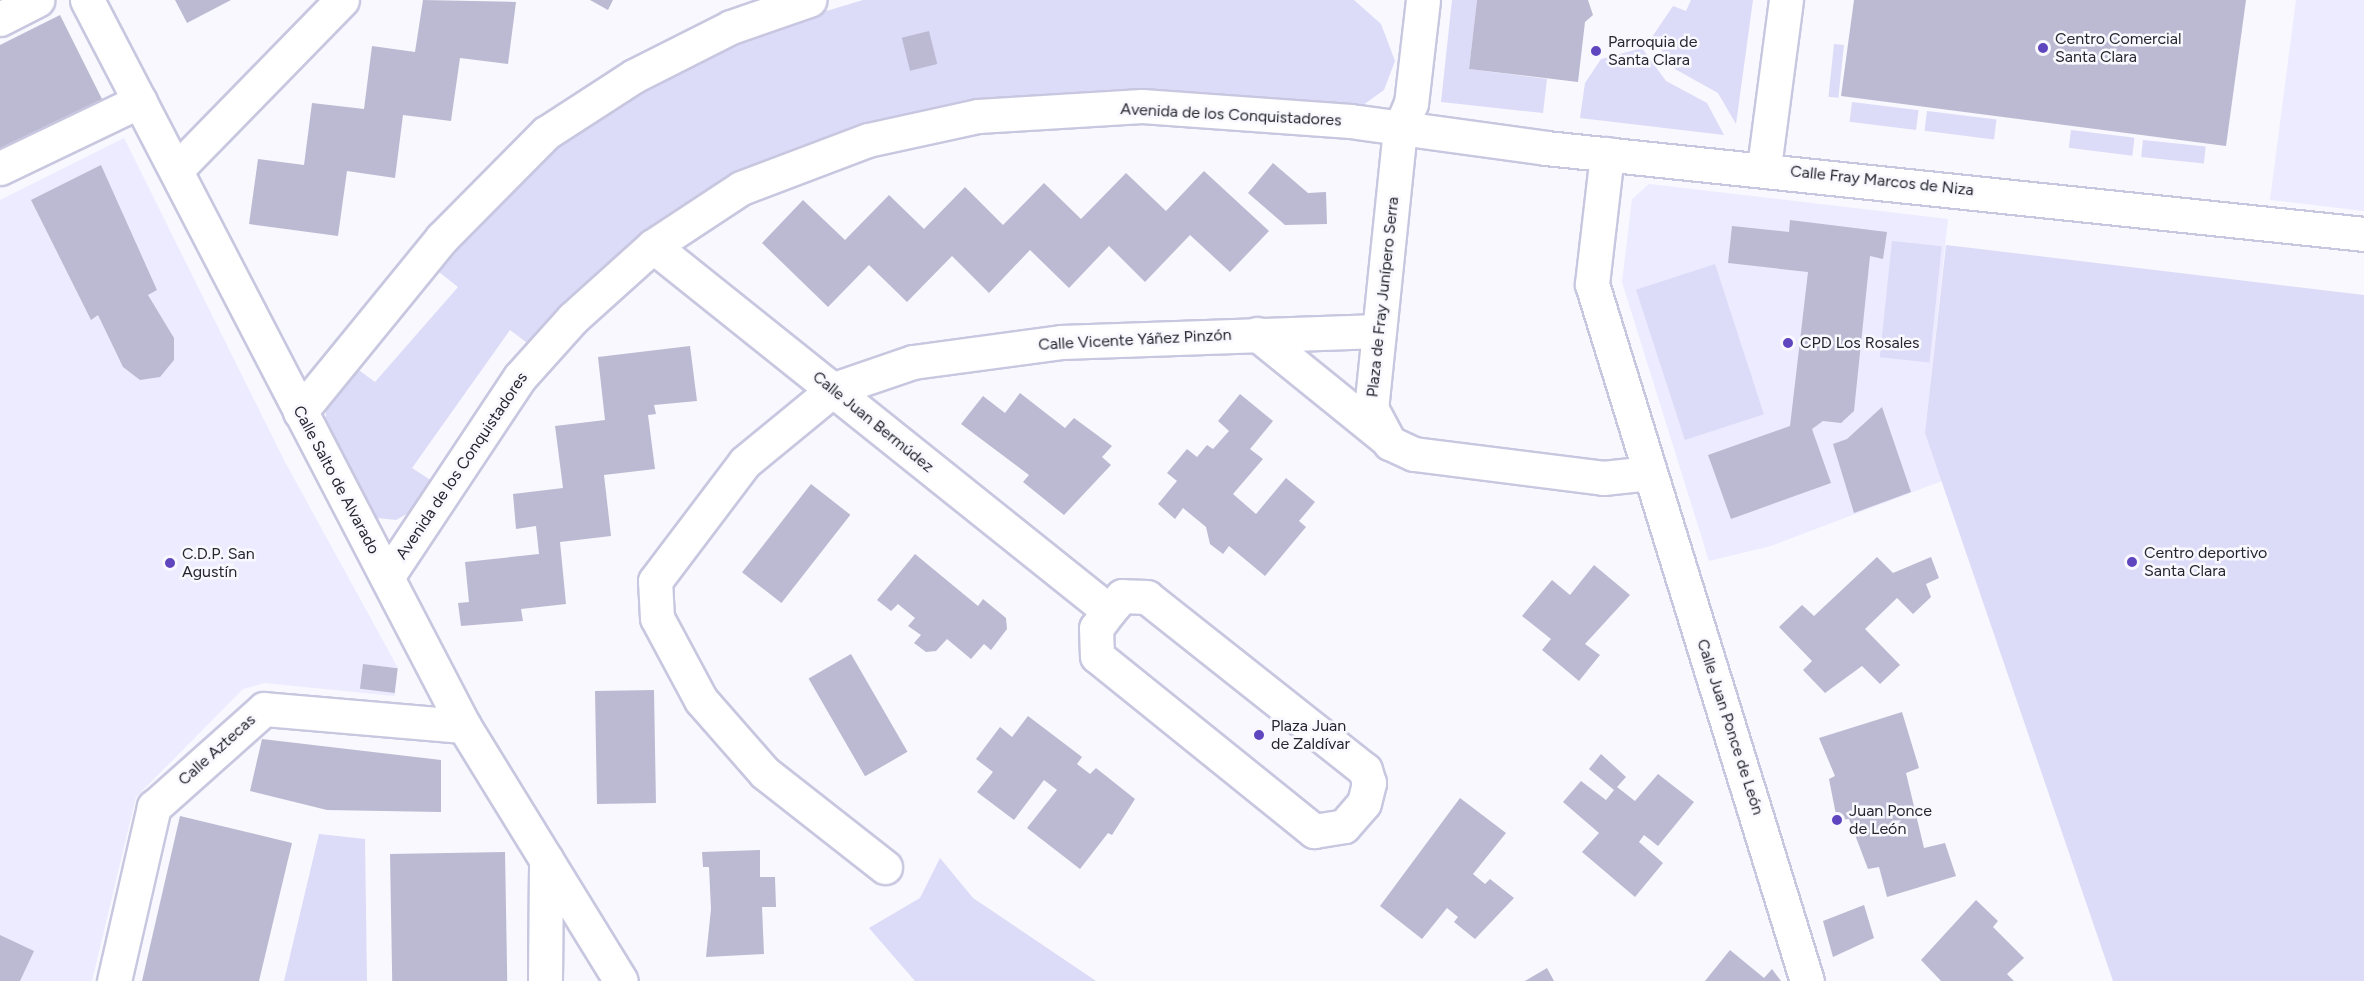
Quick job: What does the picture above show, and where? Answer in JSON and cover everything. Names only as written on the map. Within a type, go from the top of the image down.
[{"type":"street","points":[[0,19],[38,0]]},
{"type":"street","name":"Calle Salto de Alvarado","points":[[87,0],[177,169],[300,412],[464,726],[621,981]]},
{"type":"street","points":[[177,169],[342,0]]},
{"type":"street","points":[[300,412],[442,238],[546,133],[634,76],[721,32],[809,0]]},
{"type":"street","name":"Plaza de Fray Junípero Serra","points":[[1390,443],[1371,408],[1400,129],[1412,103],[1423,0]]},
{"type":"street","points":[[1764,167],[1786,0]]},
{"type":"street","points":[[0,168],[140,101]]},
{"type":"street","name":"Avenida de los Conquistadores","points":[[387,577],[520,377],[573,318],[653,246],[741,188],[868,140],[978,116],[1142,106],[1400,129]]},
{"type":"street","name":"Calle Fray Marcos de Niza","points":[[1400,129],[1607,154],[1764,167],[2364,234]]},
{"type":"street","points":[[1257,334],[1390,443],[1414,454],[1603,478],[1650,473],[1592,284],[1607,154]]},
{"type":"street","name":"Calle Juan Bermúdez","points":[[653,246],[1101,604]]},
{"type":"street","name":"Calle Vicente Yáñez Pinzón","points":[[885,867],[765,773],[700,700],[657,618],[655,581],[690,528],[745,462],[834,390],[914,362],[1061,342],[1379,331]]},
{"type":"street","name":"Calle Juan Ponce de León","points":[[1650,473],[1808,981]]},
{"type":"street","points":[[1122,597],[1147,597],[1365,770],[1369,783],[1364,803],[1344,826],[1314,831],[1097,656],[1096,628],[1101,604],[1122,597]]},
{"type":"street","name":"Calle Aztecas","points":[[114,981],[154,807],[264,709],[464,726]]},
{"type":"street","points":[[545,981],[546,859]]},
{"type":"shaded area","points":[[863,0],[1354,0],[1381,24],[1395,61],[1384,90],[1363,105],[1124,89],[975,101],[861,125],[530,345],[510,330],[412,468],[432,481],[412,511],[396,520],[368,517],[325,426],[326,409],[356,368],[375,382],[458,287],[439,272],[496,205],[538,163],[637,92],[770,28]]},
{"type":"shaded area","points":[[1452,0],[1477,0],[1469,69],[1547,79],[1543,113],[1441,102]]},
{"type":"shaded area","points":[[1691,0],[1753,0],[1736,124],[1718,93],[1675,69],[1652,37],[1673,6],[1686,11]]},
{"type":"shaded area","points":[[2296,0],[2364,0],[2364,211],[2270,200]]},
{"type":"shaded area","points":[[1834,44],[1844,45],[1838,98],[1828,97]]},
{"type":"shaded area","points":[[1642,48],[1666,81],[1707,103],[1724,135],[1580,118],[1585,83],[1601,59]]},
{"type":"shaded area","points":[[1852,102],[1919,110],[1916,130],[1850,122]]},
{"type":"shaded area","points":[[1927,111],[1996,120],[1994,139],[1925,131]]},
{"type":"shaded area","points":[[2071,130],[2135,138],[2132,156],[2069,148]]},
{"type":"shaded area","name":"C.D.P. San Agustín","points":[[124,138],[285,462],[398,668],[363,665],[361,689],[396,692],[394,696],[265,683],[243,689],[136,797],[92,981],[0,981],[0,200]]},
{"type":"shaded area","points":[[2143,140],[2206,147],[2204,163],[2141,157]]},
{"type":"shaded area","name":"CPD Los Rosales","points":[[1649,184],[1948,219],[1925,433],[1942,481],[1771,546],[1709,561],[1622,282],[1632,199]]},
{"type":"shaded area","points":[[1892,241],[1942,246],[1929,363],[1880,357]]},
{"type":"shaded area","name":"Centro deportivo Santa Clara","points":[[1946,245],[2364,295],[2364,981],[2113,981],[1925,433]]},
{"type":"shaded area","points":[[1715,264],[1764,414],[1685,440],[1636,290]]},
{"type":"shaded area","points":[[319,834],[365,839],[367,981],[284,981]]},
{"type":"shaded area","points":[[940,858],[973,898],[1096,981],[915,981],[869,928],[920,898]]},
{"type":"building","points":[[175,0],[231,0],[187,23]]},
{"type":"building","points":[[423,0],[516,2],[508,64],[460,58],[451,121],[403,115],[395,178],[347,171],[338,236],[249,224],[258,159],[304,165],[312,103],[364,109],[372,46],[415,52]]},
{"type":"building","points":[[590,0],[613,0],[608,10]]},
{"type":"building","points":[[1477,0],[1588,0],[1593,15],[1585,22],[1578,82],[1469,69]]},
{"type":"building","name":"Centro Comercial Santa Clara","points":[[1854,0],[2246,0],[2226,146],[1841,96]]},
{"type":"building","points":[[60,15],[104,103],[0,153],[0,45]]},
{"type":"building","points":[[929,31],[937,64],[910,71],[902,38]]},
{"type":"building","points":[[1273,163],[1308,193],[1326,192],[1327,224],[1285,225],[1248,193]]},
{"type":"building","points":[[101,165],[157,290],[148,295],[174,338],[174,360],[160,377],[140,380],[123,367],[98,315],[91,320],[31,200]]},
{"type":"building","points":[[1204,171],[1269,231],[1230,272],[1190,235],[1145,282],[1109,246],[1069,288],[1030,250],[989,293],[952,256],[907,302],[869,265],[828,307],[762,243],[803,200],[845,240],[889,195],[924,229],[965,187],[1003,225],[1044,183],[1081,219],[1126,173],[1166,211]]},
{"type":"building","points":[[1790,220],[1887,232],[1883,259],[1870,256],[1854,411],[1841,423],[1823,421],[1812,429],[1831,483],[1731,519],[1708,455],[1790,426],[1808,272],[1728,263],[1732,226],[1789,232]]},
{"type":"building","points":[[690,346],[697,401],[654,405],[656,414],[648,415],[655,469],[604,475],[611,536],[560,542],[566,604],[521,609],[523,621],[461,626],[458,603],[469,602],[465,562],[539,554],[536,526],[516,529],[513,494],[563,488],[555,426],[605,420],[598,357]]},
{"type":"building","points":[[1020,393],[1065,428],[1074,418],[1112,446],[1102,457],[1111,465],[1064,515],[1023,482],[1029,475],[961,424],[983,396],[1005,413]]},
{"type":"building","points":[[1240,394],[1273,421],[1250,449],[1263,459],[1233,494],[1256,514],[1286,478],[1315,502],[1299,521],[1306,527],[1265,576],[1229,546],[1223,554],[1210,544],[1206,527],[1183,508],[1175,519],[1158,504],[1177,481],[1167,473],[1187,449],[1197,457],[1207,445],[1213,449],[1229,431],[1218,421]]},
{"type":"building","points":[[1882,407],[1911,492],[1854,513],[1833,444],[1847,439]]},
{"type":"building","points":[[811,484],[850,515],[781,603],[742,572]]},
{"type":"building","points":[[915,554],[978,606],[983,599],[1006,618],[1007,629],[991,650],[984,644],[971,659],[947,639],[936,651],[926,652],[914,643],[921,635],[908,626],[915,618],[898,604],[891,611],[877,600]]},
{"type":"building","points":[[1877,557],[1893,573],[1931,557],[1939,578],[1926,584],[1931,597],[1913,614],[1897,598],[1865,629],[1900,665],[1880,684],[1862,666],[1825,693],[1803,670],[1812,661],[1779,627],[1802,605],[1814,616]]},
{"type":"building","points":[[1594,565],[1630,595],[1585,644],[1600,655],[1579,681],[1542,650],[1551,639],[1522,616],[1552,580],[1570,595]]},
{"type":"building","points":[[851,654],[908,752],[865,776],[809,678]]},
{"type":"building","points":[[363,664],[398,668],[395,693],[360,689]]},
{"type":"building","points":[[654,690],[656,803],[597,804],[595,691]]},
{"type":"building","points":[[1902,712],[1919,768],[1906,773],[1924,848],[1945,843],[1956,876],[1887,897],[1879,867],[1868,869],[1849,819],[1837,820],[1829,779],[1835,776],[1819,738]]},
{"type":"building","points":[[1028,716],[1082,757],[1077,764],[1090,774],[1096,768],[1135,799],[1112,835],[1108,833],[1080,869],[1027,828],[1057,790],[1044,780],[1014,820],[977,792],[993,772],[976,759],[1000,727],[1012,737]]},
{"type":"building","points":[[262,739],[441,760],[441,812],[327,810],[250,791]]},
{"type":"building","points":[[1601,754],[1626,777],[1617,787],[1635,801],[1658,774],[1694,802],[1658,846],[1644,835],[1639,842],[1663,863],[1635,897],[1582,852],[1599,833],[1563,802],[1581,781],[1606,800],[1614,790],[1589,769]]},
{"type":"building","points":[[1460,798],[1506,833],[1473,874],[1485,884],[1490,879],[1514,898],[1475,939],[1454,922],[1458,917],[1447,908],[1422,939],[1380,906]]},
{"type":"building","points":[[180,816],[292,843],[259,981],[142,981]]},
{"type":"building","points":[[760,850],[760,877],[775,877],[776,907],[762,907],[764,954],[706,957],[711,909],[709,867],[703,867],[702,852]]},
{"type":"building","points":[[505,852],[507,981],[392,981],[390,854]]},
{"type":"building","points":[[1976,900],[1998,921],[1993,927],[2024,958],[2007,974],[2014,981],[1941,981],[1921,960]]},
{"type":"building","points":[[1864,905],[1874,938],[1833,957],[1823,921]]},
{"type":"building","points":[[0,935],[34,951],[20,981],[0,981]]},
{"type":"building","points":[[1730,950],[1764,978],[1772,969],[1781,981],[1705,981]]},
{"type":"building","points":[[1547,968],[1554,981],[1525,981]]},
{"type":"place","name":"Centro Comercial Santa Clara","points":[[2043,48]]},
{"type":"place","name":"Parroquia de Santa Clara","points":[[1596,51]]},
{"type":"place","name":"CPD Los Rosales","points":[[1788,343]]},
{"type":"place","name":"Centro deportivo Santa Clara","points":[[2132,562]]},
{"type":"place","name":"C.D.P. San Agustín","points":[[170,563]]},
{"type":"place","name":"Plaza Juan de Zaldívar","points":[[1259,735]]},
{"type":"place","name":"Juan Ponce de León","points":[[1837,820]]}]
